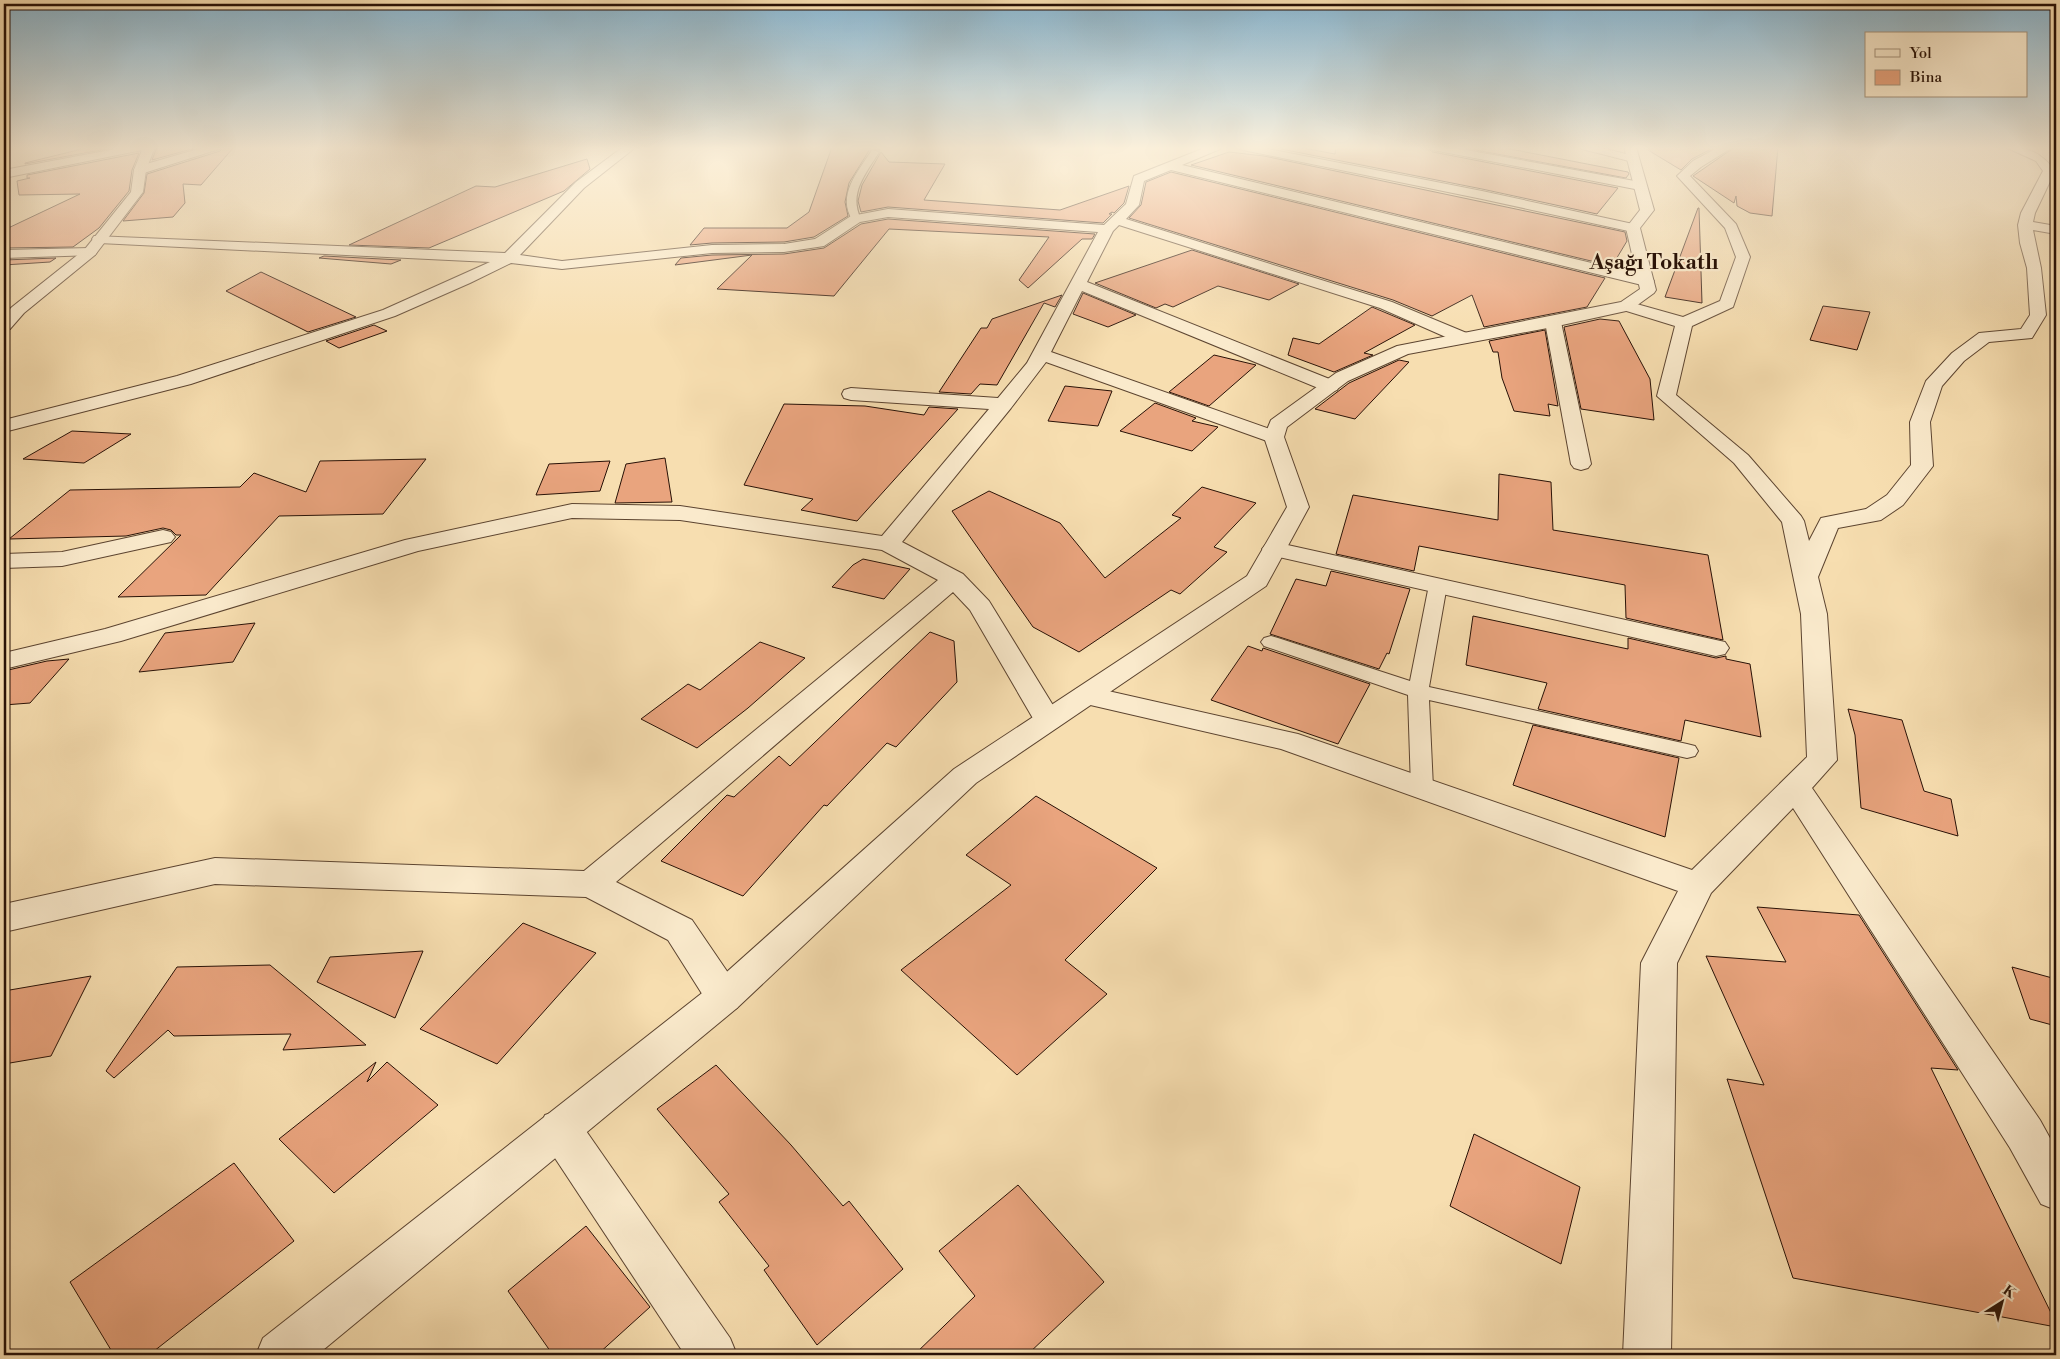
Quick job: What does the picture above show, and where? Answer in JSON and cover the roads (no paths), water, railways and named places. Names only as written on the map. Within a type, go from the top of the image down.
[{"type":"street","points":[[4,326],[18,310],[90,252],[122,210]]},
{"type":"street","points":[[4,426],[184,380],[390,313],[465,280],[509,258],[555,210]]},
{"type":"street","points":[[888,544],[1035,366],[1111,225],[1127,210]]},
{"type":"street","points":[[1354,210],[1646,281]]},
{"type":"street","points":[[1553,210],[1633,228]]},
{"type":"street","points":[[1633,228],[1647,210]]},
{"type":"street","points":[[1626,306],[1684,323],[1727,304],[1743,256],[1731,227],[1715,210]]},
{"type":"street","points":[[1805,578],[1829,523],[1873,515],[1895,500],[1922,466],[1920,422],[1933,385],[1958,357],[1985,337],[2026,334],[2038,315],[2034,268],[2027,243],[2026,226],[2029,210]]},
{"type":"street","points":[[98,240],[509,258],[562,265],[712,249],[784,248],[820,243],[856,219],[888,213],[1111,225],[1386,304],[1463,338]]},
{"type":"street","points":[[2026,226],[2056,230]]},
{"type":"street","points":[[280,1355],[724,997],[965,776],[1258,581],[1298,507],[1274,437],[1278,424],[1342,377],[1403,350],[1553,322],[1626,306],[1648,290],[1633,228]]},
{"type":"street","points":[[4,254],[90,252]]},
{"type":"street","points":[[1078,284],[1330,386]]},
{"type":"street","points":[[1553,322],[1581,464]]},
{"type":"street","points":[[1647,1355],[1659,963],[1698,885],[1822,760],[1814,614],[1793,521],[1741,459],[1666,396],[1684,323]]},
{"type":"street","points":[[1041,354],[1274,437]]},
{"type":"street","points":[[851,394],[1004,404]]},
{"type":"street","points":[[4,661],[112,636],[413,545],[572,510],[680,513],[888,544],[954,579],[980,606],[1048,720]]},
{"type":"street","points":[[4,561],[62,559],[164,536]]},
{"type":"street","points":[[1274,549],[1716,648]]},
{"type":"street","points":[[591,884],[954,579]]},
{"type":"street","points":[[1086,695],[1288,741],[1698,885]]},
{"type":"street","points":[[1795,787],[2026,1134],[2056,1189]]},
{"type":"street","points":[[4,918],[215,871],[591,884],[680,930],[724,997]]},
{"type":"street","points":[[560,1129],[713,1355]]},
{"type":"lane","points":[[851,210],[856,219]]},
{"type":"lane","points":[[1422,788],[1418,691],[1438,585]]},
{"type":"lane","points":[[1271,642],[1418,691],[1687,751]]},
{"type":"district","name":"Aşağı Tokatlı","points":[[1654,262]]}]
